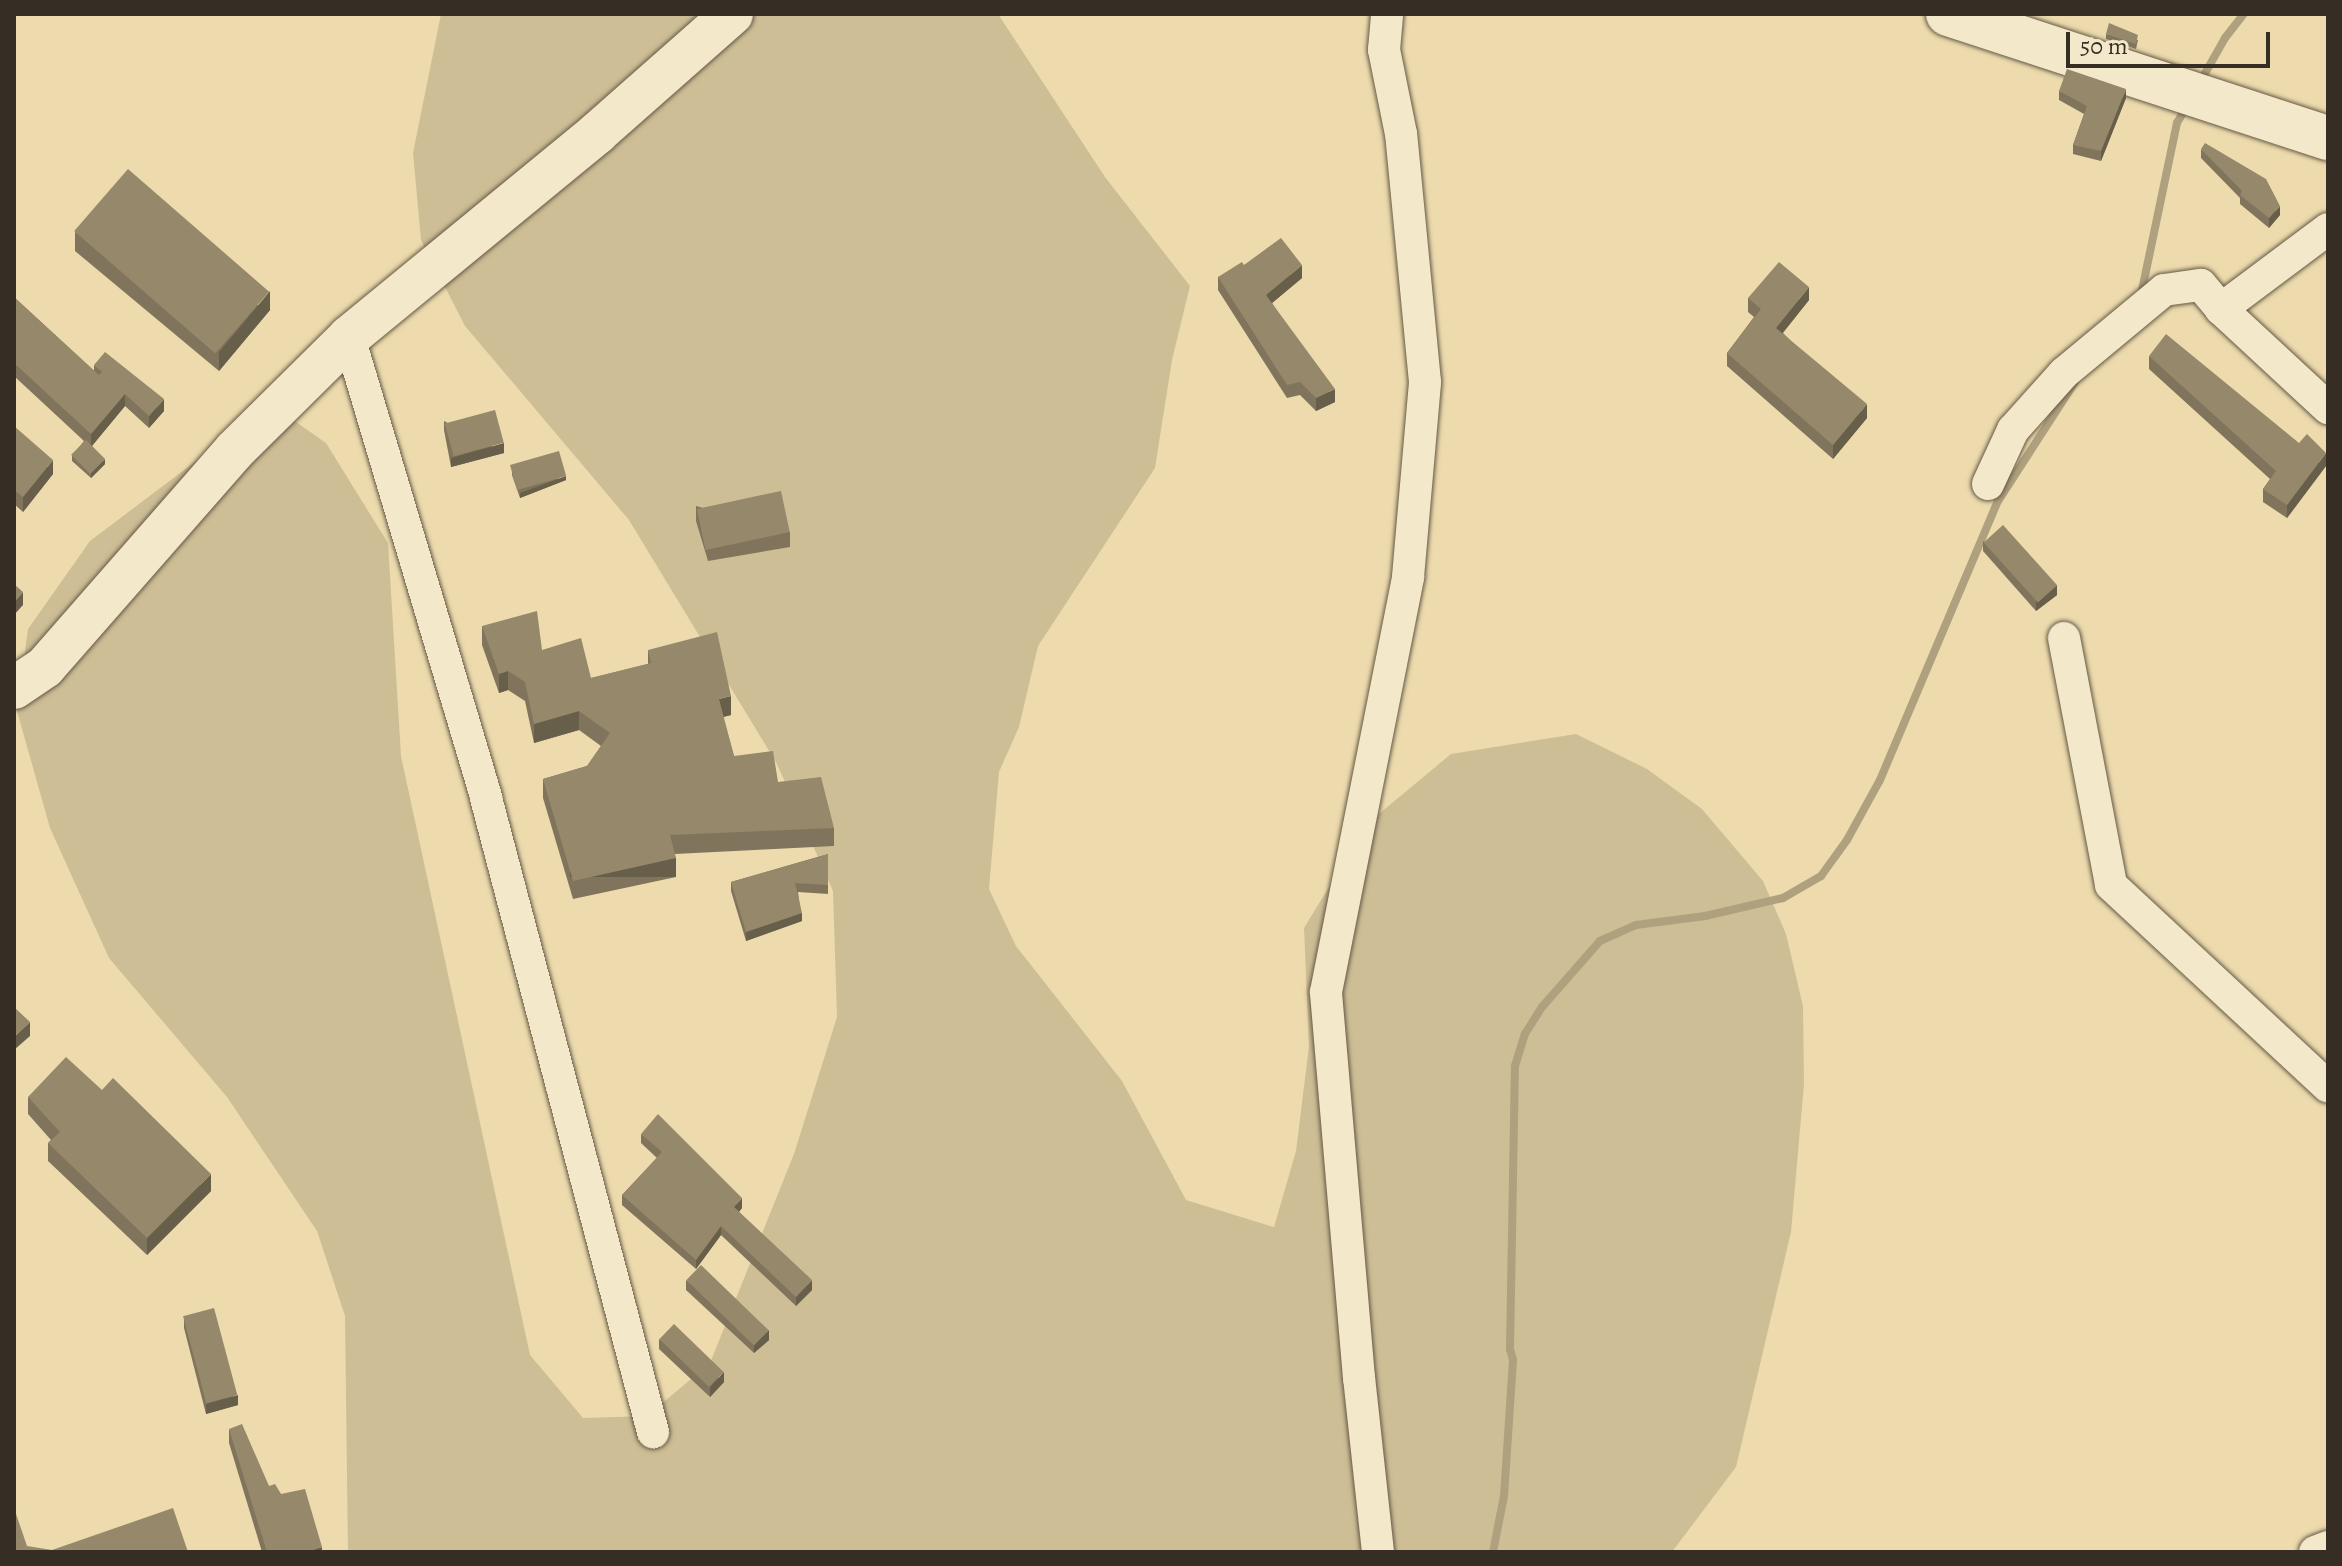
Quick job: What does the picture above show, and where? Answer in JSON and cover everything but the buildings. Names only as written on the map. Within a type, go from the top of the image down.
[{"type":"main road","points":[[1948,14],[2328,138]]},
{"type":"street","points":[[14,688],[45,667],[235,450],[349,337],[597,133],[732,14]]},
{"type":"street","points":[[1378,1552],[1359,1378],[1326,992],[1408,577],[1425,382],[1401,134],[1384,50],[1387,14]]},
{"type":"street","points":[[2221,309],[2328,229]]},
{"type":"street","points":[[1988,484],[2013,430],[2054,385],[2164,290],[2201,285],[2221,309],[2328,408]]},
{"type":"street","points":[[349,337],[486,798],[653,1432]]},
{"type":"street","points":[[2064,638],[2111,885],[2328,1087]]},
{"type":"street","points":[[2315,1552],[2328,1547]]},
{"type":"shaded area","points":[[441,14],[998,14],[1105,177],[1190,286],[1172,360],[1155,468],[1038,646],[1019,727],[999,772],[989,889],[1016,946],[1122,1081],[1186,1200],[1274,1227],[1296,1151],[1309,1046],[1304,928],[1368,823],[1451,754],[1576,734],[1647,769],[1702,809],[1763,881],[1786,934],[1803,1006],[1804,1084],[1791,1232],[1736,1467],[1672,1552],[348,1552],[345,1316],[317,1231],[227,1097],[109,958],[50,828],[17,711],[28,629],[90,541],[249,421],[289,417],[326,443],[388,543],[401,756],[530,1355],[583,1418],[647,1416],[710,1363],[794,1154],[837,1017],[833,891],[777,764],[629,520],[465,326],[421,240],[413,153]]},
{"type":"waterway","points":[[2199,84],[2225,38],[2244,14]]},
{"type":"waterway","points":[[2141,295],[2177,123],[2187,106]]},
{"type":"waterway","points":[[1493,1552],[1504,1496],[1513,1360],[1510,1349],[1515,1066],[1525,1034],[1542,1007],[1600,941],[1636,925],[1705,916],[1783,898],[1821,876],[1847,840],[1880,780],[1998,501],[2075,382]]}]
